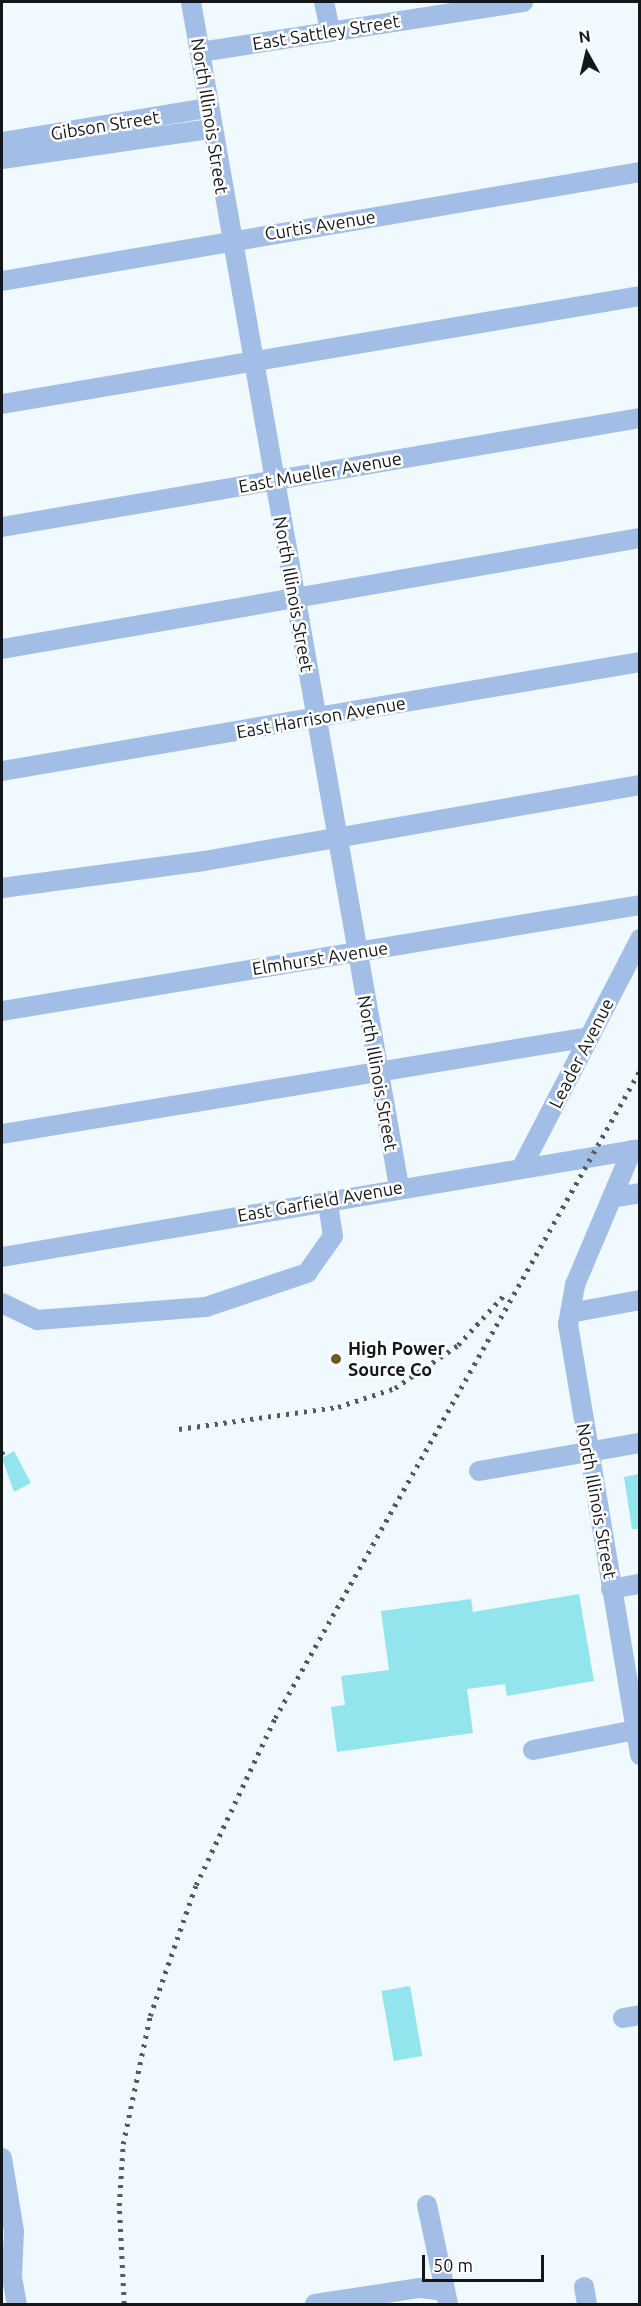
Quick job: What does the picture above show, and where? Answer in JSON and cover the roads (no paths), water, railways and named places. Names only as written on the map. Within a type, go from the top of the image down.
[{"type":"street","name":"North Illinois Street","points":[[191,2],[211,129],[399,1187]]},
{"type":"street","points":[[324,2],[330,31]]},
{"type":"street","name":"East Sattley Street","points":[[200,52],[468,6],[523,2]]},
{"type":"street","name":"Gibson Street","points":[[2,142],[208,108]]},
{"type":"street","points":[[2,159],[211,129]]},
{"type":"street","name":"Curtis Avenue","points":[[2,281],[639,172]]},
{"type":"street","points":[[2,404],[639,296]]},
{"type":"street","name":"East Mueller Avenue","points":[[2,527],[639,418]]},
{"type":"street","points":[[2,649],[639,538]]},
{"type":"street","name":"East Harrison Avenue","points":[[2,771],[639,662]]},
{"type":"street","points":[[2,888],[204,861],[336,834],[639,785]]},
{"type":"street","name":"Elmhurst Avenue","points":[[2,1011],[639,905]]},
{"type":"street","name":"Leader Avenue","points":[[522,1167],[639,939]]},
{"type":"street","points":[[2,1134],[378,1070],[589,1037]]},
{"type":"street","name":"North Illinois Street","points":[[636,1149],[575,1285],[570,1313],[588,1453],[637,1729],[639,1755]]},
{"type":"street","name":"East Garfield Avenue","points":[[2,1257],[399,1187],[636,1149]]},
{"type":"street","points":[[616,1197],[639,1193]]},
{"type":"street","points":[[2,1303],[37,1320],[206,1307],[308,1273],[333,1236],[327,1200]]},
{"type":"street","points":[[570,1313],[639,1299]]},
{"type":"street","points":[[479,1471],[639,1443]]},
{"type":"street","points":[[611,1589],[639,1584]]},
{"type":"street","points":[[533,1750],[637,1729]]},
{"type":"street","points":[[2,2158],[14,2230],[12,2277],[17,2304]]},
{"type":"street","points":[[428,2205],[446,2298]]},
{"type":"street","points":[[315,2304],[420,2288],[446,2298]]},
{"type":"railway","points":[[124,2304],[119,2206],[123,2144],[150,2016],[196,1885],[275,1718],[640,1070]]},
{"type":"railway","points":[[179,1429],[338,1407],[395,1388],[458,1345],[506,1293]]},
{"type":"railway","points":[[2,1452],[4,1456]]},
{"type":"place","name":"High Power Source Co","points":[[336,1359]]}]
